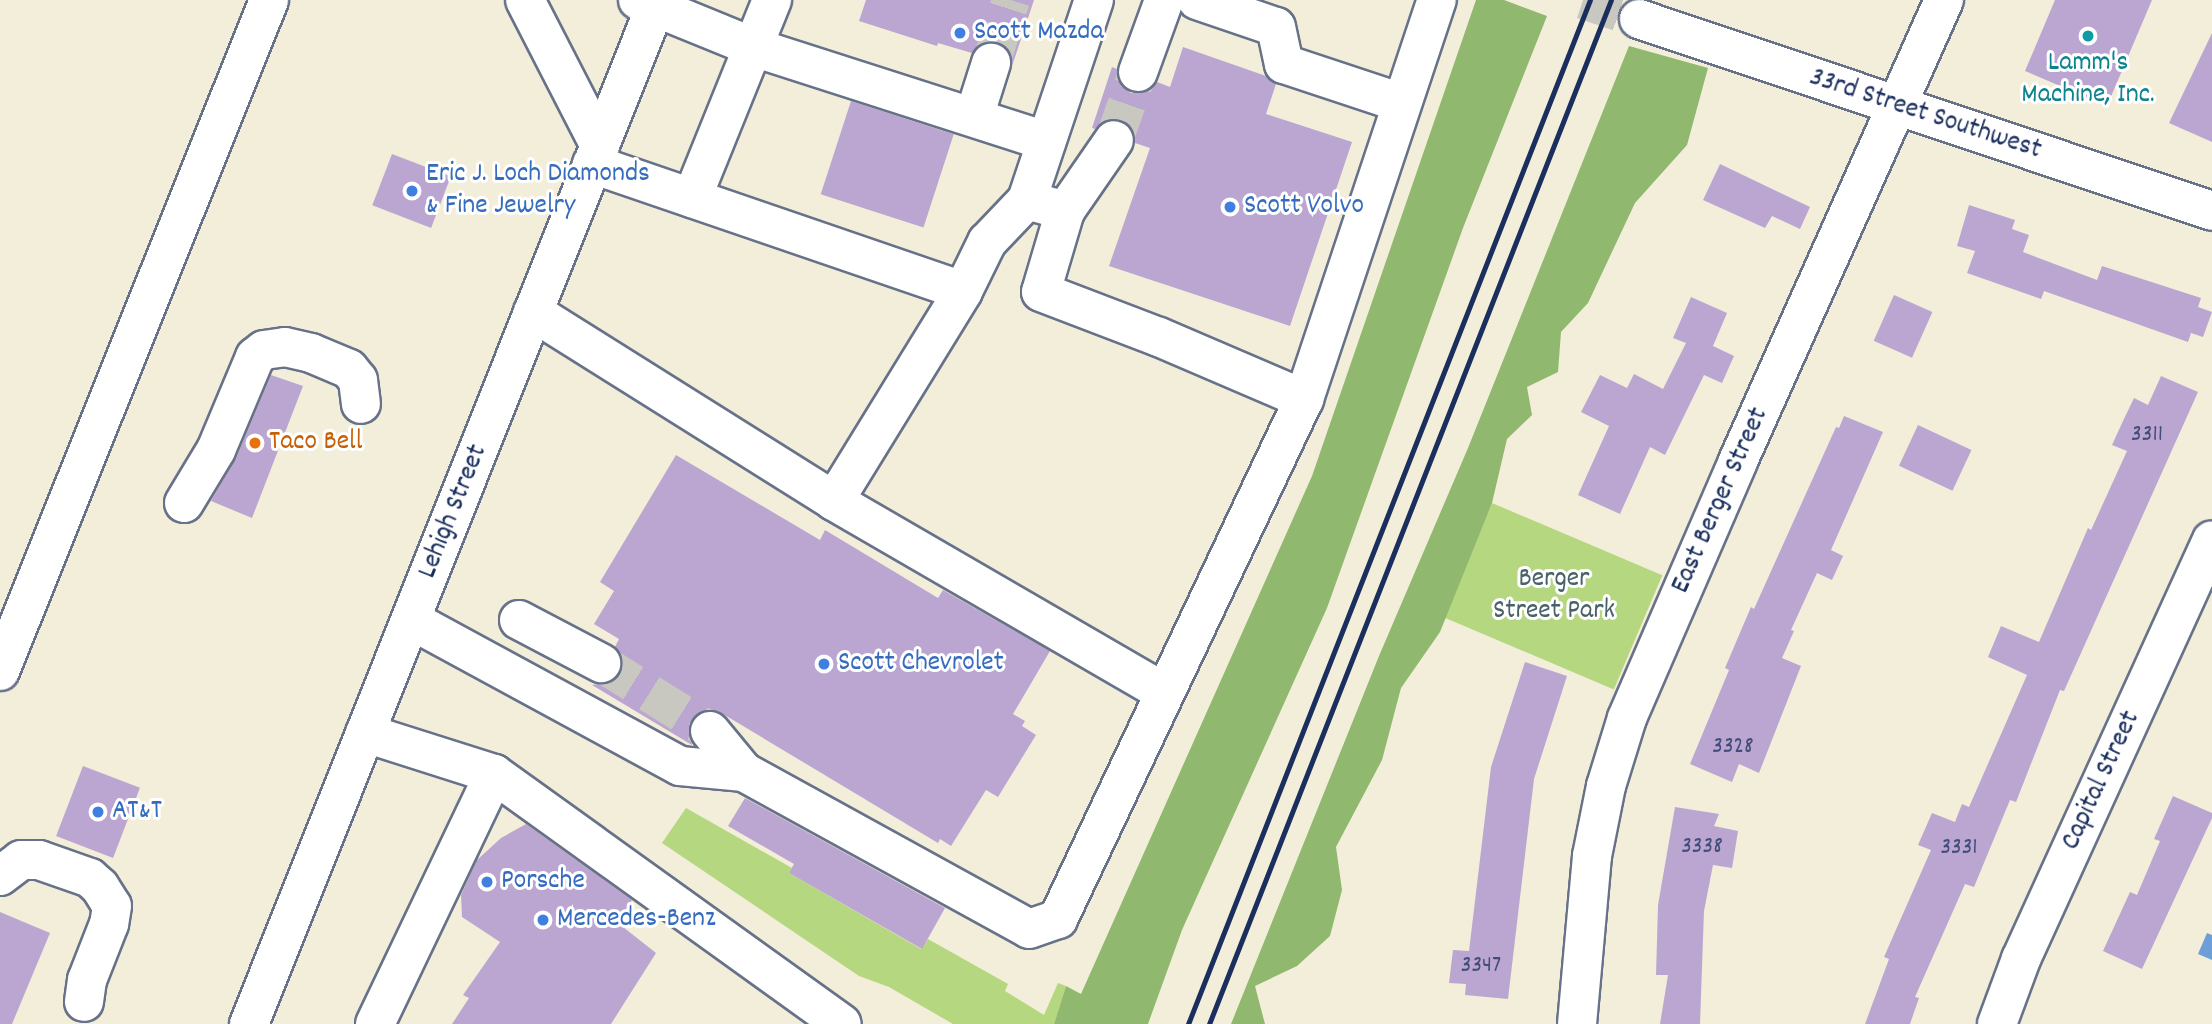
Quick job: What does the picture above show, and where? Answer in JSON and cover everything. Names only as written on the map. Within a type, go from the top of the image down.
[{"type":"main road","points":[[0,671],[268,0]]},
{"type":"main road","points":[[525,0],[596,155],[692,198],[963,291]]},
{"type":"main road","points":[[692,198],[772,0]]},
{"type":"main road","points":[[834,501],[963,291],[987,242],[1027,200],[1094,0]]},
{"type":"main road","points":[[1138,72],[1164,0]]},
{"type":"main road","points":[[1196,0],[1276,27],[1284,64],[1402,103]]},
{"type":"main road","points":[[710,731],[744,772],[1028,929],[1058,919],[1304,399],[1437,0]]},
{"type":"main road","name":"East Berger Street","points":[[1577,1024],[1592,856],[1606,786],[1628,718],[1738,461],[1944,0]]},
{"type":"main road","points":[[650,2],[753,47],[1046,141]]},
{"type":"main road","name":"Lehigh Street","points":[[249,1024],[596,155],[650,2]]},
{"type":"main road","name":"33rd Street Southwest","points":[[1639,19],[2212,211]]},
{"type":"main road","points":[[974,117],[991,63]]},
{"type":"main road","points":[[1114,139],[1065,211],[1041,292],[1159,337],[1304,399]]},
{"type":"main road","points":[[1027,200],[1065,211]]},
{"type":"main road","points":[[533,312],[834,501],[1164,692]]},
{"type":"main road","points":[[184,503],[216,450],[255,357],[264,350],[285,347],[349,369],[358,380],[361,404]]},
{"type":"main road","name":"Capital Street","points":[[1997,1024],[2021,959],[2212,540]]},
{"type":"main road","points":[[411,620],[680,765],[744,772]]},
{"type":"main road","points":[[519,620],[601,663]]},
{"type":"main road","points":[[365,733],[494,774],[842,1024]]},
{"type":"main road","points":[[375,1024],[494,774]]},
{"type":"main road","points":[[0,876],[21,860],[39,860],[90,878],[100,887],[111,906],[109,924],[87,980],[84,1002]]},
{"type":"green space","points":[[1476,0],[1504,0],[1547,16],[1463,228],[1327,608],[1182,930],[1148,1024],[1054,1024],[1066,986],[1081,994],[1312,476]]},
{"type":"green space","points":[[1629,46],[1708,68],[1687,145],[1635,203],[1588,303],[1561,332],[1558,372],[1527,387],[1532,415],[1507,439],[1492,503],[1440,632],[1401,688],[1382,760],[1336,847],[1342,890],[1330,936],[1297,966],[1255,986],[1265,1024],[1231,1024],[1379,656],[1468,448]]},
{"type":"green space","name":"Berger Street Park","points":[[1492,503],[1662,575],[1614,689],[1444,617]]},
{"type":"green space","points":[[686,808],[792,868],[789,873],[921,949],[928,939],[1008,984],[1005,991],[1044,1015],[1058,983],[1066,986],[1054,1024],[953,1024],[889,987],[859,976],[662,843]]},
{"type":"water","points":[[2207,933],[2212,935],[2212,960],[2198,954]]},
{"type":"building","name":"Scott Mazda","points":[[866,0],[1034,0],[1012,66],[1008,49],[997,42],[986,42],[972,53],[938,43],[937,46],[859,21]]},
{"type":"building","name":"Lamm's Machine, Inc.","points":[[2055,0],[2152,0],[2107,106],[2025,71]]},
{"type":"building","points":[[2212,33],[2212,142],[2169,123]]},
{"type":"building","name":"Scott Volvo","points":[[1183,47],[1266,76],[1276,84],[1266,114],[1352,142],[1290,326],[1109,266],[1150,148],[1135,143],[1133,130],[1127,122],[1116,118],[1105,120],[1095,129],[1092,128],[1112,67],[1117,69],[1121,86],[1131,93],[1143,93],[1157,82],[1170,87]]},
{"type":"building","points":[[851,101],[954,134],[923,228],[821,194]]},
{"type":"building","name":"Eric J. Loch Diamonds & Fine Jewelry","points":[[392,154],[451,177],[431,228],[372,205]]},
{"type":"building","points":[[1720,164],[1810,207],[1800,229],[1772,216],[1765,228],[1703,200]]},
{"type":"building","points":[[1969,205],[2015,220],[2012,229],[2029,235],[2023,252],[2097,280],[2102,266],[2201,298],[2198,307],[2212,312],[2203,337],[2191,333],[2188,342],[2044,291],[2041,299],[1967,273],[1975,251],[1957,246]]},
{"type":"building","points":[[1894,295],[1932,312],[1912,358],[1874,341]]},
{"type":"building","points":[[1691,297],[1727,313],[1713,346],[1734,356],[1722,383],[1704,375],[1665,455],[1650,447],[1620,514],[1578,495],[1609,426],[1581,412],[1600,375],[1627,388],[1634,374],[1663,389],[1686,343],[1673,338]]},
{"type":"building","name":"Taco Bell","points":[[271,375],[303,386],[252,518],[211,501],[236,458]]},
{"type":"building","points":[[2161,376],[2198,392],[2064,691],[2060,690],[2016,802],[2010,800],[1974,887],[1965,884],[1915,997],[1919,998],[1910,1024],[1865,1024],[1889,959],[1884,957],[1931,850],[1918,845],[1932,813],[1955,822],[1962,804],[1969,807],[2027,675],[1988,657],[2001,626],[2039,642],[2088,528],[2091,530],[2127,451],[2112,445],[2123,421],[2134,398],[2148,405]]},
{"type":"building","points":[[1844,416],[1883,432],[1831,550],[1843,556],[1832,580],[1817,573],[1791,630],[1794,631],[1782,658],[1801,666],[1759,773],[1739,764],[1732,782],[1690,764],[1729,670],[1725,668],[1751,607],[1754,609],[1836,427],[1839,428]]},
{"type":"building","points":[[1918,425],[1971,450],[1952,491],[1899,466]]},
{"type":"building","name":"Scott Chevrolet","points":[[676,455],[820,540],[825,530],[938,598],[943,590],[1050,651],[1013,714],[1025,721],[1022,726],[1036,735],[998,797],[986,790],[951,846],[940,839],[938,843],[718,711],[706,710],[696,715],[689,724],[692,745],[592,685],[613,681],[620,674],[623,663],[615,647],[619,639],[594,624],[614,591],[600,582]]},
{"type":"building","points":[[1525,662],[1567,676],[1534,779],[1508,999],[1465,995],[1466,984],[1449,983],[1453,950],[1469,951],[1491,767]]},
{"type":"building","name":"AT&T","points":[[83,766],[140,788],[113,858],[56,836]]},
{"type":"building","points":[[2173,796],[2212,813],[2212,818],[2142,969],[2103,951],[2130,892],[2137,895],[2160,841],[2154,839]]},
{"type":"building","points":[[745,798],[945,908],[922,949],[789,873],[794,864],[728,826]]},
{"type":"building","points":[[1675,807],[1719,814],[1714,826],[1738,831],[1732,868],[1713,865],[1704,911],[1700,1024],[1660,1024],[1668,975],[1656,975],[1658,905]]},
{"type":"building","name":"Mercedes-Benz","points":[[526,824],[632,900],[618,923],[656,953],[611,1024],[452,1024],[469,998],[463,995],[500,942],[462,917],[461,895],[477,860],[501,838]]},
{"type":"building","points":[[0,912],[50,933],[12,1024],[0,1024]]},
{"type":"tunnel","points":[[991,63],[1011,0]]},
{"type":"tunnel","points":[[1583,0],[1639,19]]},
{"type":"tunnel","points":[[1114,140],[1138,72]]},
{"type":"tunnel","points":[[601,663],[710,731]]},
{"type":"railway","points":[[1188,1024],[1590,0]]},
{"type":"railway","points":[[1209,1024],[1611,0]]},
{"type":"place","name":"Scott Mazda","points":[[960,33]]},
{"type":"place","name":"Lamm's Machine, Inc.","points":[[2088,36]]},
{"type":"place","name":"Eric J. Loch Diamonds & Fine Jewelry","points":[[412,191]]},
{"type":"place","name":"Scott Volvo","points":[[1230,207]]},
{"type":"place","name":"Taco Bell","points":[[255,443]]},
{"type":"place","name":"Scott Chevrolet","points":[[824,664]]},
{"type":"place","name":"AT&T","points":[[98,812]]},
{"type":"place","name":"Porsche","points":[[487,882]]},
{"type":"place","name":"Mercedes-Benz","points":[[543,920]]}]
